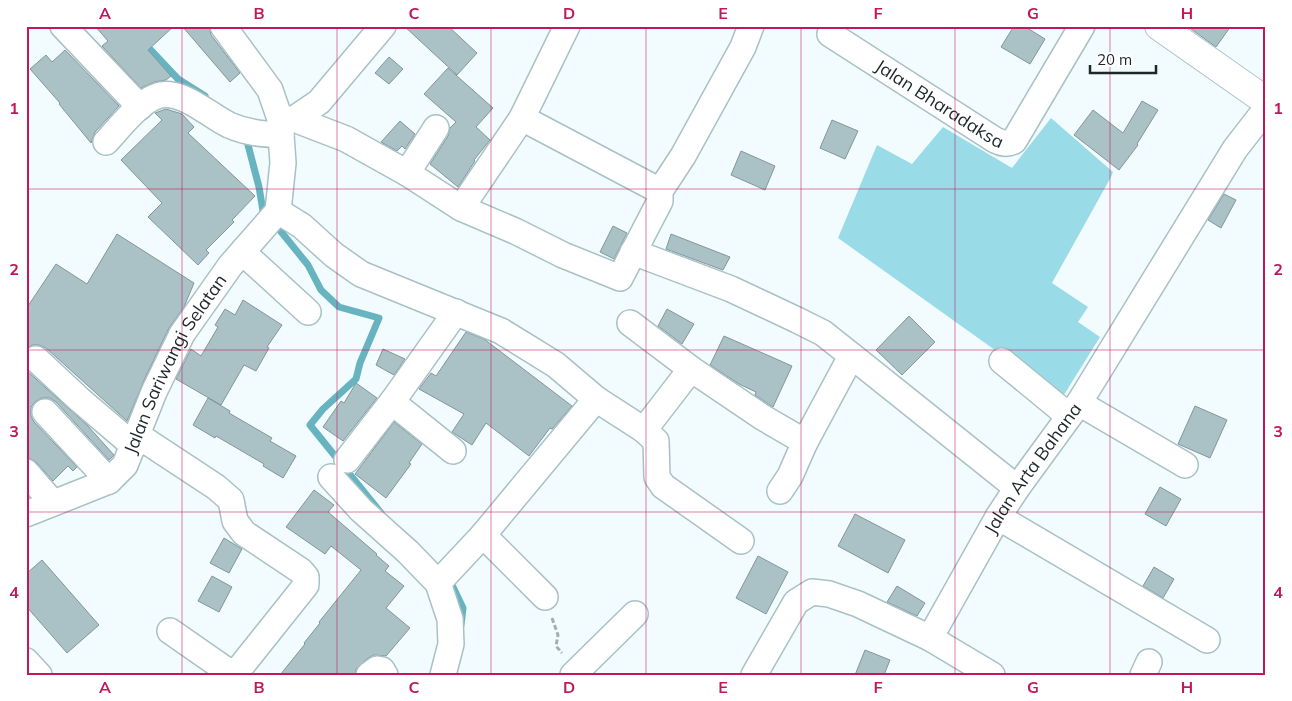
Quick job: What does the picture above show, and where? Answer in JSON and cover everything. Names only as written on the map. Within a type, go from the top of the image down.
[{"type":"main road","points":[[1159,26],[1266,102]]},
{"type":"street","points":[[63,26],[140,107]]},
{"type":"street","points":[[222,26],[270,90],[285,124],[283,163],[273,217],[302,226],[334,255],[361,274],[501,330],[556,365],[596,399],[644,430],[656,441],[657,476],[663,486],[741,541]]},
{"type":"street","points":[[106,142],[140,107],[156,96],[170,94],[181,97],[229,125],[252,133],[285,124],[319,102],[383,26]]},
{"type":"street","points":[[460,208],[522,118],[567,26]]},
{"type":"street","points":[[285,124],[346,139],[407,173],[460,208],[515,231],[563,255],[620,278],[660,201],[660,191],[683,156],[743,47],[751,26]]},
{"type":"street","name":"Jalan Bharadaksa","points":[[830,34],[995,140],[1002,144],[1008,144],[1014,141],[1082,26]]},
{"type":"street","name":"Jalan Arta Bahana","points":[[930,638],[998,517],[1074,409],[1235,149],[1266,109]]},
{"type":"street","points":[[522,118],[660,191]]},
{"type":"street","points":[[407,173],[436,128]]},
{"type":"street","name":"Jalan Sariwangi Selatan","points":[[26,514],[109,481],[125,465],[154,392],[182,334],[230,266],[273,217]]},
{"type":"street","points":[[244,250],[250,259],[308,312]]},
{"type":"street","points":[[632,252],[731,289],[823,333],[1017,488]]},
{"type":"street","points":[[443,675],[450,644],[450,619],[438,583],[408,552],[361,510],[339,468],[392,402],[456,312]]},
{"type":"street","points":[[630,323],[691,369],[762,417],[805,442]]},
{"type":"street","points":[[780,491],[790,476],[805,442],[852,356]]},
{"type":"street","points":[[36,359],[80,400],[136,441],[216,487],[231,500],[235,522],[244,533],[302,571],[306,577],[306,585],[243,666],[234,671],[226,670],[170,630]]},
{"type":"street","points":[[1002,361],[1074,409],[1185,465]]},
{"type":"street","points":[[644,430],[691,369]]},
{"type":"street","points":[[438,583],[483,536],[596,399]]},
{"type":"street","points":[[392,402],[454,451]]},
{"type":"street","points":[[45,412],[109,481]]},
{"type":"street","points":[[26,472],[53,503]]},
{"type":"street","points":[[998,517],[1207,640]]},
{"type":"street","points":[[483,536],[545,597]]},
{"type":"street","points":[[754,675],[796,602],[812,592],[829,594],[858,604],[930,638],[992,675]]},
{"type":"street","points":[[574,673],[635,614]]},
{"type":"street","points":[[26,661],[39,675]]},
{"type":"street","points":[[369,675],[377,669],[382,670],[385,675]]},
{"type":"path","points":[[545,597],[553,608],[550,612],[558,635],[556,646],[574,673]]},
{"type":"shaded area","points":[[1051,118],[1113,172],[1052,283],[1088,307],[1078,322],[1100,337],[1062,398],[838,238],[877,145],[912,164],[943,127],[1012,168]]},
{"type":"building","points":[[95,26],[174,26],[148,50],[171,76],[166,80],[154,82],[141,88],[102,46],[108,41]]},
{"type":"building","points":[[182,26],[209,26],[211,35],[240,73],[230,82]]},
{"type":"building","points":[[404,26],[448,26],[477,53],[457,75]]},
{"type":"building","points":[[1014,26],[1024,26],[1045,39],[1030,64],[1001,47]]},
{"type":"building","points":[[1187,26],[1231,26],[1216,47]]},
{"type":"building","points":[[65,50],[119,106],[95,132],[91,143],[60,103],[30,69],[46,55],[52,62]]},
{"type":"building","points":[[389,57],[403,69],[389,84],[375,73]]},
{"type":"building","points":[[448,68],[493,108],[476,127],[490,140],[474,160],[458,187],[430,164],[448,136],[450,128],[456,122],[424,94]]},
{"type":"building","points":[[1142,101],[1158,110],[1138,145],[1119,170],[1074,135],[1093,110],[1123,133]]},
{"type":"building","points":[[166,109],[182,114],[194,127],[188,133],[255,196],[232,220],[234,222],[206,250],[209,253],[198,265],[148,217],[162,203],[121,160],[162,120],[155,113]]},
{"type":"building","points":[[832,120],[858,131],[845,159],[820,148]]},
{"type":"building","points":[[400,121],[415,134],[405,149],[402,146],[397,151],[381,142]]},
{"type":"building","points":[[741,151],[775,166],[765,190],[731,175]]},
{"type":"building","points":[[1224,194],[1236,200],[1221,228],[1208,220]]},
{"type":"building","points":[[613,226],[627,233],[614,259],[600,252]]},
{"type":"building","points":[[117,234],[194,283],[184,307],[169,328],[127,421],[46,348],[32,345],[26,349],[26,309],[56,264],[87,284]]},
{"type":"building","points":[[671,234],[730,257],[723,270],[666,249]]},
{"type":"building","points":[[243,300],[282,325],[267,347],[269,348],[256,371],[244,365],[221,405],[176,379],[191,349],[201,356],[218,327],[215,325],[225,309],[235,315]]},
{"type":"building","points":[[667,309],[694,324],[682,344],[658,326]]},
{"type":"building","points":[[909,316],[935,342],[902,375],[876,350]]},
{"type":"building","points":[[466,332],[484,339],[572,406],[552,429],[550,428],[529,456],[486,423],[472,445],[452,432],[464,414],[419,389],[431,373],[436,376]]},
{"type":"building","points":[[724,336],[792,366],[773,407],[755,395],[756,392],[739,384],[710,365]]},
{"type":"building","points":[[383,349],[405,359],[394,375],[376,365]]},
{"type":"building","points":[[26,370],[87,425],[114,455],[109,460],[56,402],[50,398],[42,398],[36,401],[31,407],[31,416],[34,422],[77,467],[73,471],[68,466],[53,481],[36,462],[26,458]]},
{"type":"building","points":[[356,383],[377,398],[343,441],[323,427],[341,401],[344,403]]},
{"type":"building","points":[[208,398],[230,411],[229,413],[272,438],[270,441],[296,456],[283,478],[263,466],[264,464],[193,425]]},
{"type":"building","points":[[1195,406],[1227,420],[1210,458],[1178,444]]},
{"type":"building","points":[[394,422],[422,444],[409,463],[411,464],[386,498],[355,474]]},
{"type":"building","points":[[1160,487],[1181,499],[1166,526],[1145,514]]},
{"type":"building","points":[[314,490],[334,505],[328,512],[377,554],[389,566],[385,571],[404,586],[386,608],[410,628],[386,656],[374,655],[368,658],[356,669],[355,675],[280,675],[361,570],[331,546],[325,554],[286,527]]},
{"type":"building","points":[[855,514],[905,540],[888,573],[838,546]]},
{"type":"building","points":[[224,538],[242,549],[229,573],[210,563]]},
{"type":"building","points":[[758,556],[788,572],[766,614],[736,598]]},
{"type":"building","points":[[42,560],[99,625],[67,653],[26,606],[26,574]]},
{"type":"building","points":[[1154,567],[1174,579],[1163,598],[1143,586]]},
{"type":"building","points":[[212,576],[232,587],[219,612],[198,601]]},
{"type":"building","points":[[897,586],[925,603],[917,616],[887,602]]},
{"type":"building","points":[[865,650],[890,660],[884,675],[855,675]]},
{"type":"waterway","points":[[144,43],[178,79],[205,96]]},
{"type":"waterway","points":[[247,141],[263,211],[267,215]]},
{"type":"waterway","points":[[274,223],[308,265],[321,290],[339,307],[379,318],[360,363],[356,379],[323,409],[310,425],[381,513]]},
{"type":"waterway","points":[[453,587],[463,608],[461,625]]}]
